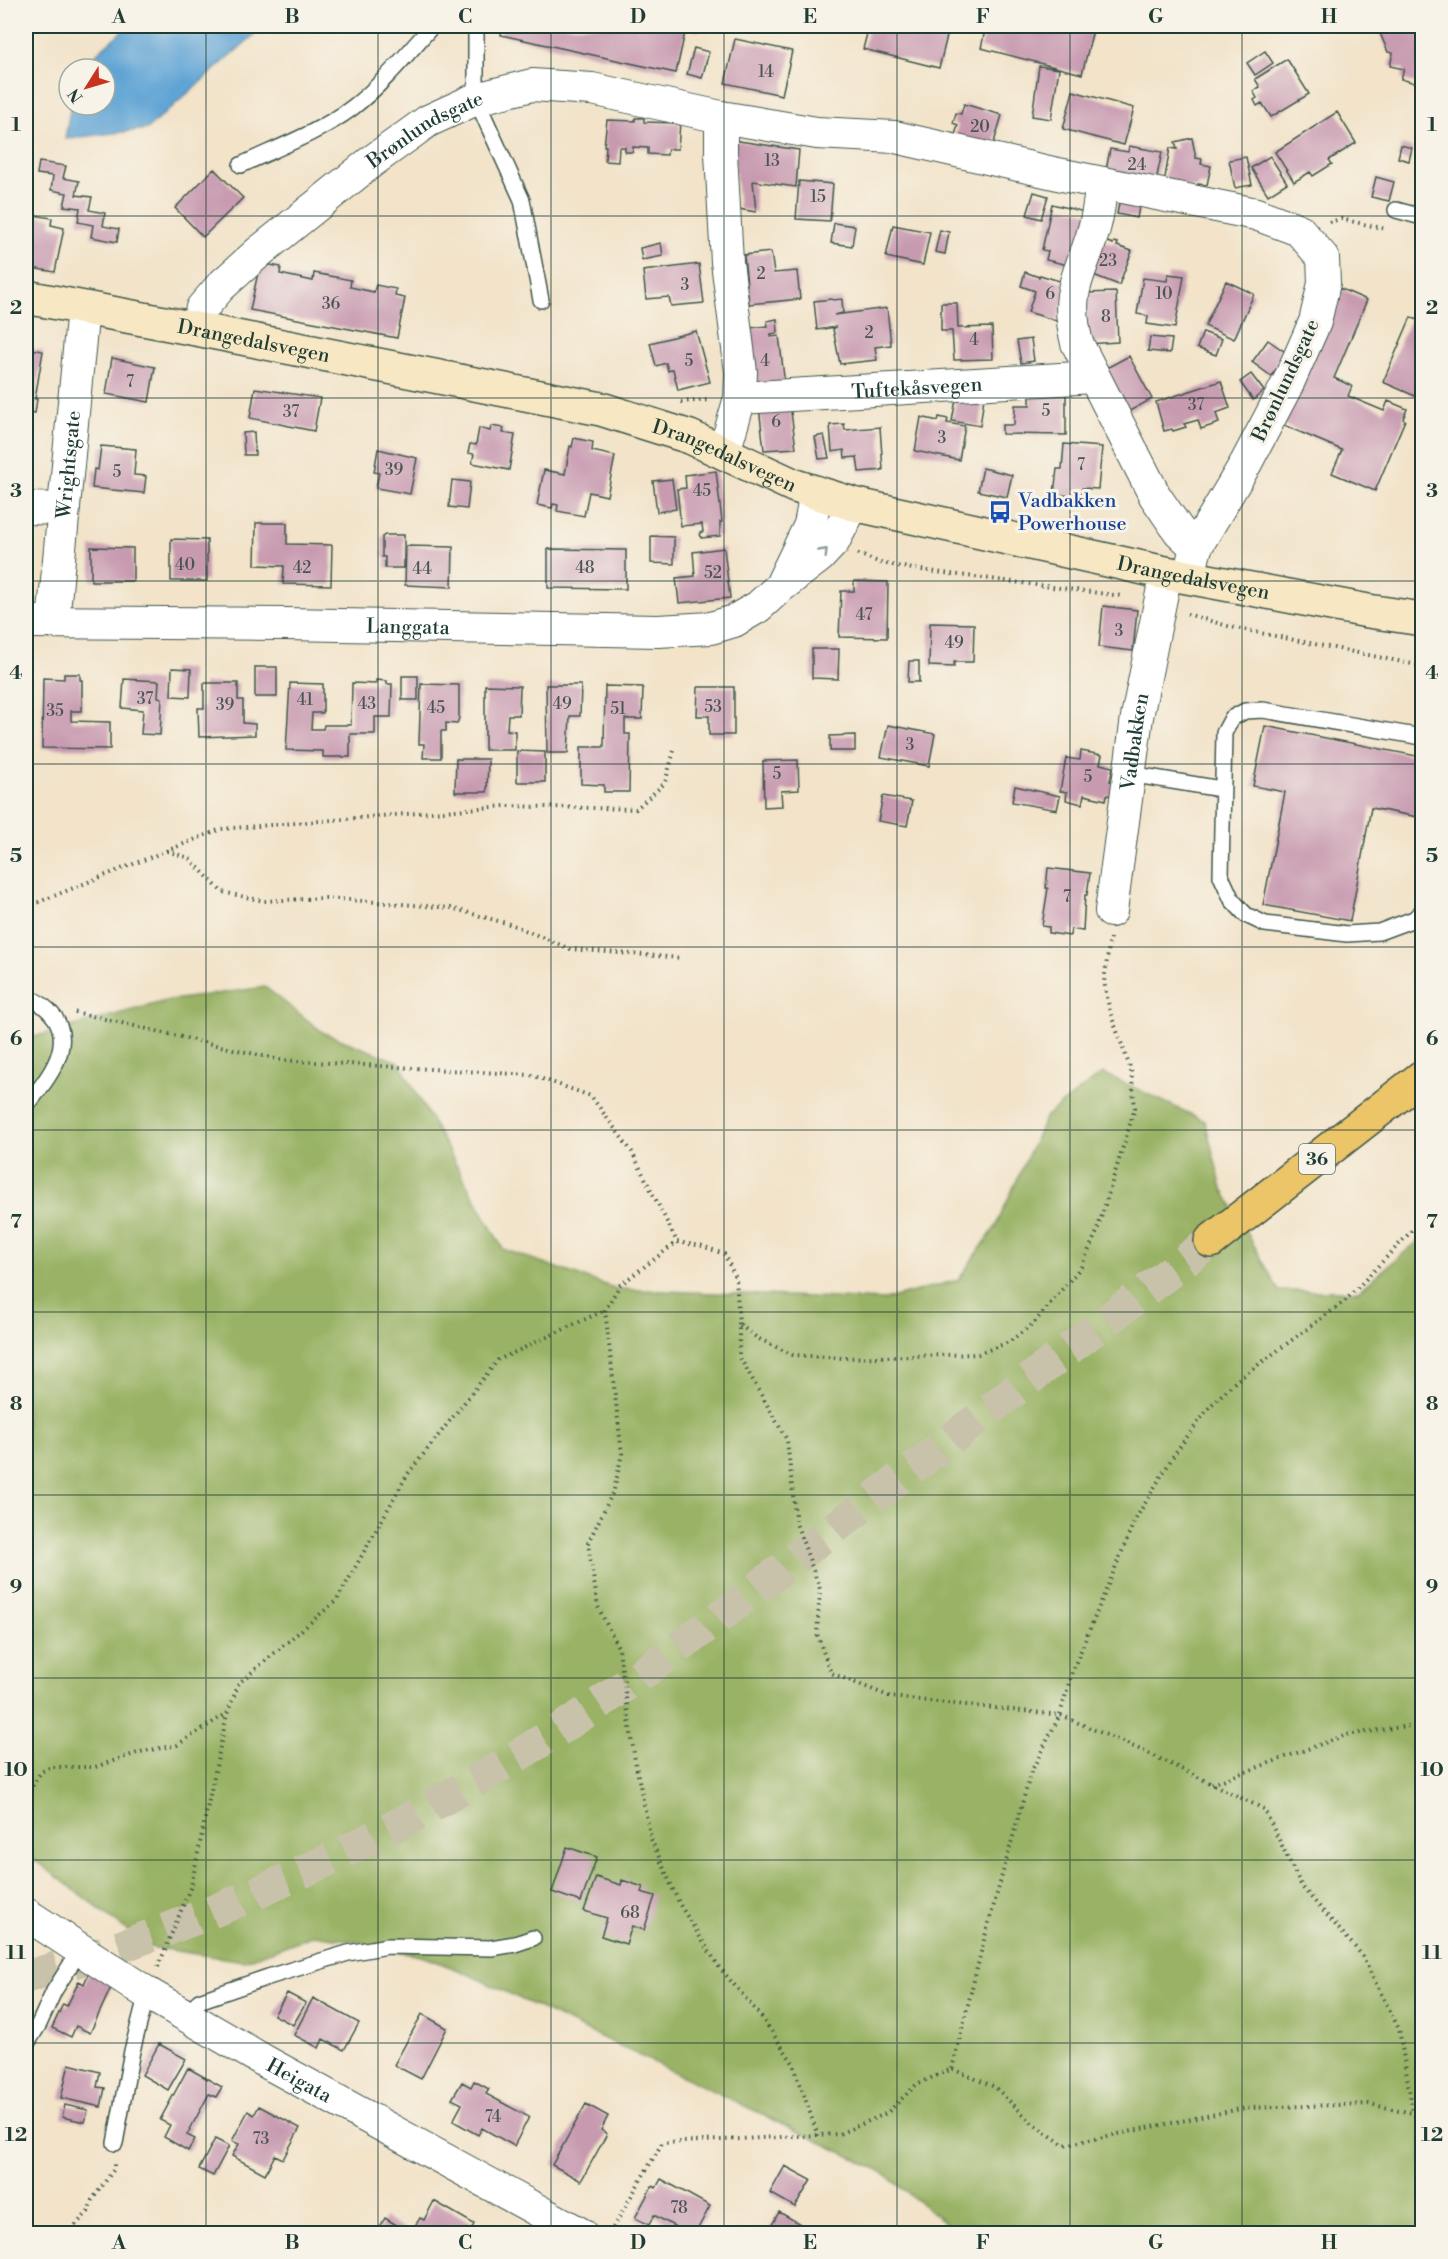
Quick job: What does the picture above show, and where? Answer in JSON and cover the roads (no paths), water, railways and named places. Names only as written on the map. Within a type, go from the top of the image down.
[{"type":"highway","name":"36","points":[[1211,1240],[1422,1077]]},
{"type":"street","name":"Brønlundsgate","points":[[196,329],[202,308],[221,286],[371,162],[428,121],[476,99],[532,85],[580,88],[722,117],[817,133],[895,137],[1102,183],[1256,214],[1299,230],[1323,258],[1324,283],[1315,322],[1277,403],[1213,521],[1184,565]]},
{"type":"street","points":[[722,117],[721,153],[727,262],[741,372],[740,398],[724,452]]},
{"type":"street","points":[[1102,183],[1096,221],[1076,276],[1071,301],[1072,326],[1077,343],[1155,496],[1179,531],[1184,565]]},
{"type":"street","name":"Drangedalsvegen","points":[[26,297],[601,409],[662,427],[724,452],[795,486],[853,504],[1184,565],[1368,611],[1422,619]]},
{"type":"street","name":"Wrightsgate","points":[[39,622],[64,509],[83,308]]},
{"type":"street","name":"Tuftekåsvegen","points":[[740,398],[1094,377]]},
{"type":"street","name":"Langgata","points":[[780,587],[810,525],[816,493]]},
{"type":"street","name":"Langgata","points":[[39,622],[688,630],[711,628],[734,621],[758,607],[819,557],[834,541],[853,504]]},
{"type":"street","points":[[26,508],[64,509]]},
{"type":"street","name":"Vadbakken","points":[[1111,911],[1137,717],[1159,607],[1184,565]]},
{"type":"street","name":"Heigata","points":[[26,1914],[147,1993],[268,2063],[580,2234]]},
{"type":"lane","points":[[241,165],[305,135],[351,109],[390,74],[432,26]]},
{"type":"lane","points":[[476,26],[476,99],[522,200],[541,300]]},
{"type":"lane","points":[[1396,210],[1422,217]]},
{"type":"lane","points":[[1422,737],[1263,710],[1245,711],[1232,717],[1224,733],[1221,789],[1221,876],[1232,900],[1246,915],[1265,924],[1347,934],[1379,932],[1414,919],[1422,911]]},
{"type":"lane","points":[[1130,774],[1221,789]]},
{"type":"lane","points":[[26,996],[46,1005],[60,1025],[60,1046],[54,1069],[26,1106]]},
{"type":"lane","points":[[185,2014],[199,2001],[348,1953],[388,1946],[491,1948],[533,1938]]},
{"type":"lane","points":[[26,2044],[39,2024],[54,1991],[80,1950]]},
{"type":"lane","points":[[115,2143],[132,2051],[147,1993]]},
{"type":"water","points":[[128,26],[264,26],[147,129],[65,139],[69,117],[117,117],[117,57],[93,57]]},
{"type":"tunnel","points":[[26,1977],[99,1954],[240,1900],[377,1835],[510,1761],[611,1695],[684,1643],[1211,1241]]},
{"type":"place","name":"Vadbakken Powerhouse","points":[[1000,512]]}]
